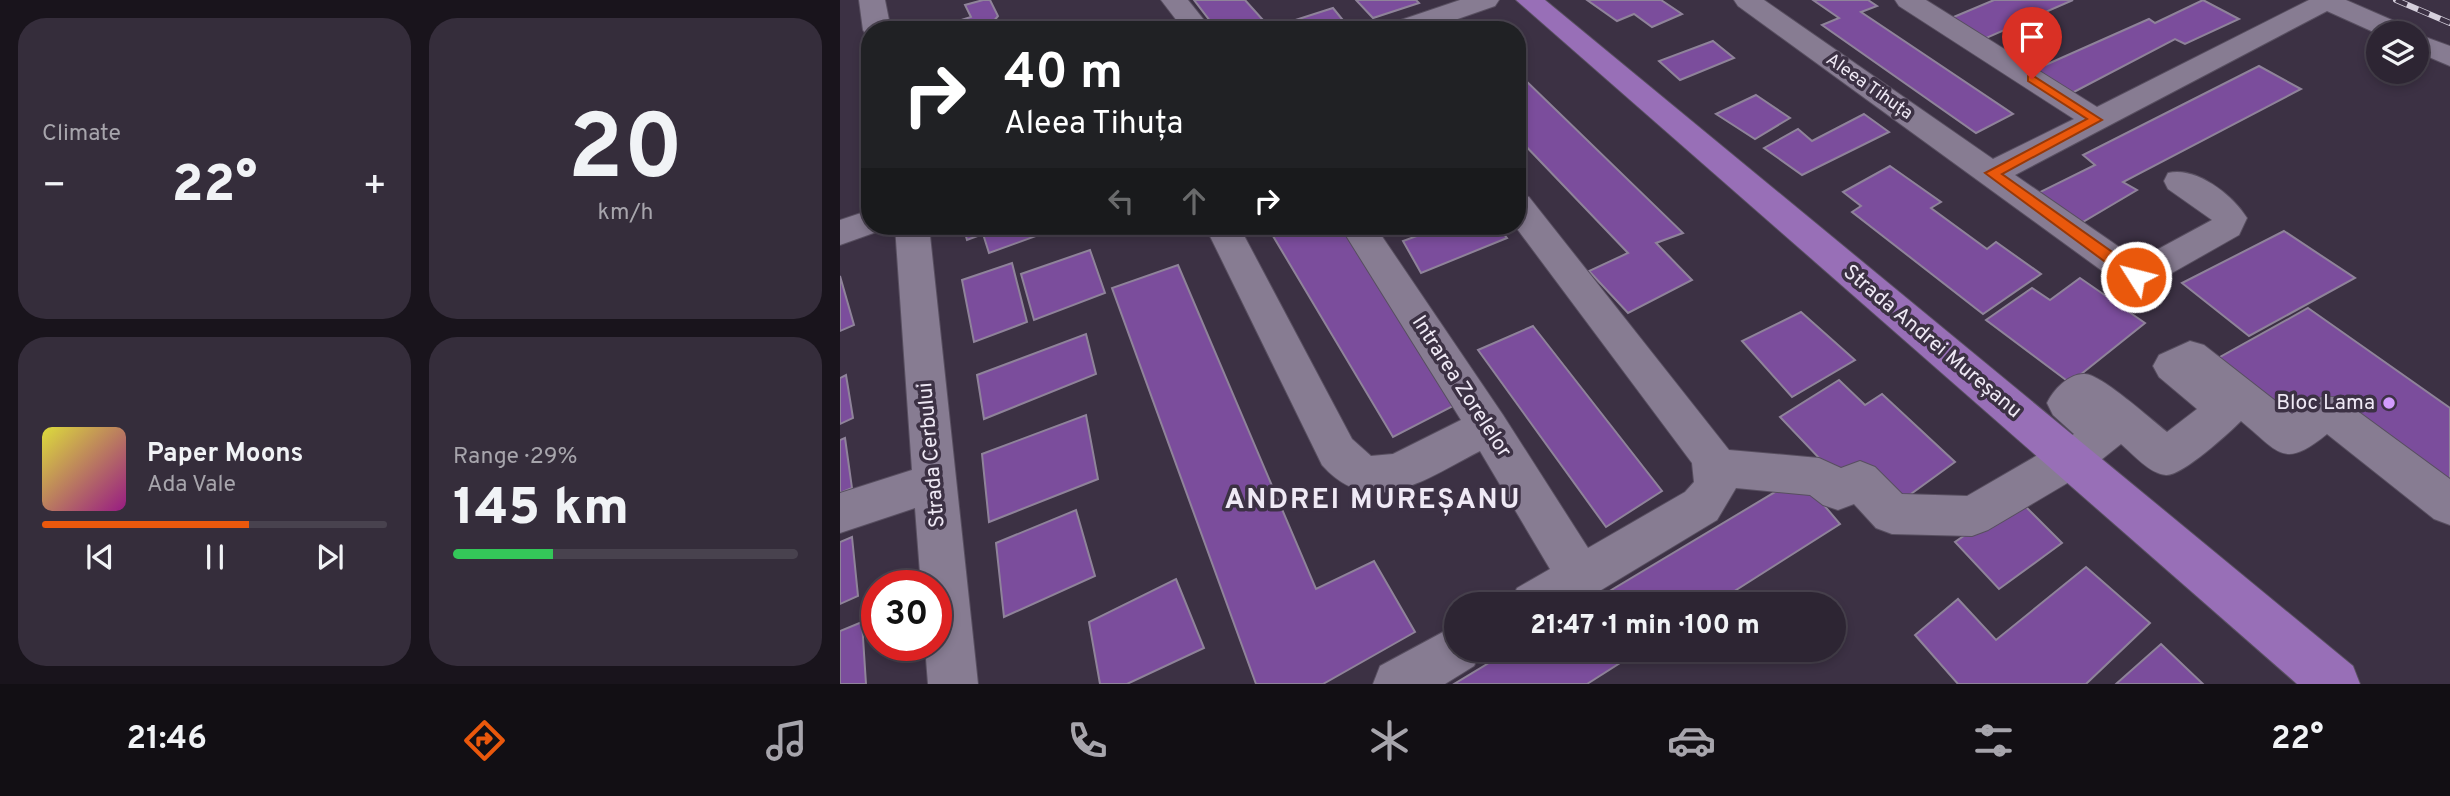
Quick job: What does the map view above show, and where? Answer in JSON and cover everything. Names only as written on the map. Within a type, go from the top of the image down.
[{"type":"main road","name":"Strada Andrei Mureșanu","points":[[1529,0],[2335,684]]},
{"type":"street","points":[[872,0],[876,21]]},
{"type":"street","points":[[1174,0],[1191,21]]},
{"type":"street","points":[[1425,21],[1486,0]]},
{"type":"street","name":"Aleea Tihuța","points":[[1747,0],[2136,277],[2227,227],[2230,218],[2223,209],[2180,181]]},
{"type":"street","points":[[1908,0],[2096,120]]},
{"type":"street","points":[[1992,173],[2326,1],[2371,21]]},
{"type":"street","points":[[2429,47],[2450,57]]},
{"type":"street","points":[[1526,217],[1710,454],[1716,467],[1718,482],[1712,495],[1701,506],[1554,592]]},
{"type":"street","points":[[840,233],[861,225]]},
{"type":"street","name":"Strada Cerbului","points":[[913,235],[953,684]]},
{"type":"street","points":[[1227,235],[1337,452],[1348,466],[1364,474],[1380,476],[1397,473],[1488,427]]},
{"type":"street","name":"Intrarea Zorelelor","points":[[1363,235],[1488,427],[1580,577]]},
{"type":"street","points":[[1716,467],[1819,477],[1838,491],[1860,480],[1892,514],[1972,516],[2071,459],[2105,435],[2067,403],[2085,390],[2167,457],[2226,410],[2173,366],[2190,356],[2292,438],[2327,411],[2450,505]]},
{"type":"street","points":[[840,513],[935,482]]},
{"type":"street","points":[[1398,684],[1444,657]]},
{"type":"building","points":[[990,0],[998,16],[994,21],[958,21],[971,17],[965,5]]},
{"type":"building","points":[[1194,0],[1245,0],[1264,21],[1210,21]]},
{"type":"building","points":[[1356,0],[1416,0],[1419,3],[1373,18]]},
{"type":"building","points":[[1587,0],[1661,0],[1682,14],[1652,27],[1634,14],[1617,21]]},
{"type":"building","points":[[1813,0],[1868,0],[1877,6],[1861,12],[2013,114],[1976,133],[1822,25],[1839,18]]},
{"type":"building","points":[[1994,0],[2073,0],[1984,39],[1949,19]]},
{"type":"building","points":[[2203,0],[2239,19],[2185,44],[2175,39],[2070,94],[2034,70],[2149,19],[2155,23]]},
{"type":"building","points":[[1333,8],[1344,21],[1292,21]]},
{"type":"building","points":[[1713,41],[1734,58],[1680,80],[1659,61]]},
{"type":"building","points":[[2259,66],[2301,89],[2123,182],[2137,190],[2076,226],[2032,196],[2095,165],[2083,155]]},
{"type":"building","points":[[1526,81],[1683,233],[1656,243],[1692,280],[1628,313],[1589,271],[1628,253],[1526,146]]},
{"type":"building","points":[[1756,95],[1790,118],[1755,139],[1716,114]]},
{"type":"building","points":[[1864,114],[1889,132],[1802,175],[1764,148],[1798,129],[1812,141]]},
{"type":"building","points":[[1890,166],[1941,202],[1931,208],[1987,249],[1996,242],[2041,274],[1983,314],[1852,212],[1861,206],[1843,192]]},
{"type":"building","points":[[2284,231],[2355,278],[2249,336],[2182,283]]},
{"type":"building","points":[[966,235],[980,235],[967,240]]},
{"type":"building","points":[[983,235],[1039,235],[989,253]]},
{"type":"building","points":[[1272,235],[1348,235],[1461,402],[1393,437]]},
{"type":"building","points":[[1419,235],[1504,235],[1507,238],[1421,273],[1403,241]]},
{"type":"building","points":[[1090,250],[1105,293],[1034,320],[1021,274]]},
{"type":"building","points":[[1012,263],[1027,322],[974,342],[962,280]]},
{"type":"building","points":[[1178,265],[1316,589],[1374,561],[1415,632],[1323,684],[1256,684],[1112,288]]},
{"type":"building","points":[[840,276],[854,325],[840,331]]},
{"type":"building","points":[[2080,278],[2145,323],[2070,383],[1986,320],[2032,288],[2050,300]]},
{"type":"building","name":"Bloc Lama","points":[[2308,308],[2450,408],[2450,489],[2328,397],[2292,426],[2213,361]]},
{"type":"building","points":[[1801,312],[1855,360],[1792,397],[1742,341]]},
{"type":"building","points":[[1533,326],[1662,491],[1606,527],[1478,350]]},
{"type":"building","points":[[1086,334],[1096,374],[984,419],[977,375]]},
{"type":"building","points":[[846,375],[853,418],[840,424],[840,378]]},
{"type":"building","points":[[1839,380],[1865,405],[1882,394],[1955,462],[1897,504],[1838,478],[1780,417]]},
{"type":"building","points":[[1086,415],[1098,479],[989,522],[982,454]]},
{"type":"building","points":[[845,438],[852,488],[840,493],[840,440]]},
{"type":"building","points":[[1800,477],[1840,524],[1733,592],[1608,592]]},
{"type":"building","points":[[2018,499],[2062,543],[1999,589],[1955,542]]},
{"type":"building","points":[[1076,510],[1095,576],[1004,617],[996,543]]},
{"type":"building","points":[[852,537],[858,596],[840,604],[840,542]]},
{"type":"building","points":[[2086,567],[2150,623],[2086,684],[1958,684],[1915,635],[1958,599],[1996,640]]},
{"type":"building","points":[[1176,579],[1204,648],[1127,684],[1100,684],[1089,622]]},
{"type":"building","points":[[861,622],[861,661],[865,661],[866,684],[840,684],[840,631]]},
{"type":"building","points":[[2161,644],[2203,684],[2116,684]]},
{"type":"building","points":[[1490,662],[1622,662],[1587,684],[1454,684]]},
{"type":"railway","points":[[2396,0],[2450,23]]},
{"type":"place","name":"Bloc Lama","points":[[2389,403]]},
{"type":"district","name":"ANDREI MUREȘANU","points":[[1373,501]]},
{"type":"route","points":[[2032,79],[2096,120],[1992,173],[2136,277]]}]
